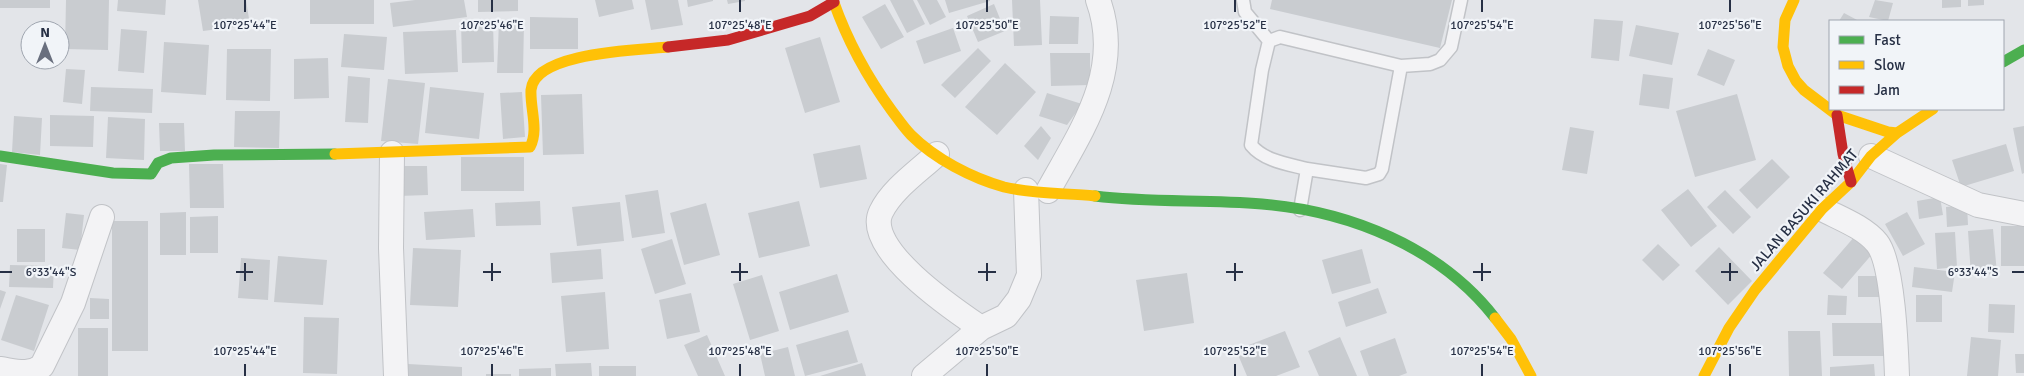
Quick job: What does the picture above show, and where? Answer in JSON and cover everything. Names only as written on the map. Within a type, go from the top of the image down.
[{"type":"main road","points":[[1794,0],[1785,20],[1783,47],[1788,66],[1796,81],[1804,90],[1829,109]]},
{"type":"main road","points":[[0,156],[113,173],[144,175],[151,174],[158,163],[171,158],[214,155],[392,153],[530,148],[534,139],[531,88],[541,72],[576,57],[728,40],[810,16],[833,1],[839,20],[877,90],[912,137],[958,168],[996,184],[1037,191],[1127,200],[1266,204],[1337,217],[1384,234],[1426,254],[1462,281],[1512,340],[1531,376]]},
{"type":"main road","points":[[2004,61],[2024,50]]},
{"type":"main road","points":[[2004,61],[2024,57]]},
{"type":"main road","points":[[1830,110],[1837,115],[1888,132],[1897,133]]},
{"type":"main road","name":"JALAN BASUKI RAHMAT","points":[[1704,376],[1729,328],[1755,290],[1822,208],[1851,182],[1871,156],[1897,133],[1932,110]]},
{"type":"main road","points":[[1837,115],[1843,154],[1851,182]]},
{"type":"street","points":[[924,376],[981,328],[1006,316],[1019,299],[1029,275],[1037,191],[1083,126],[1102,83],[1107,42],[1104,15],[1098,0]]},
{"type":"street","points":[[392,153],[391,248],[396,376]]},
{"type":"street","points":[[937,154],[898,191],[881,212],[880,224],[882,235],[900,264],[943,301],[981,328]]},
{"type":"street","points":[[1871,156],[1978,204],[2024,214]]},
{"type":"street","points":[[1822,208],[1868,234],[1884,255],[1895,324],[1898,376]]},
{"type":"street","points":[[0,369],[26,373],[35,372],[42,366],[73,302],[102,217]]},
{"type":"lane","points":[[1243,0],[1245,12],[1269,41]]},
{"type":"lane","points":[[1269,41],[1280,37],[1401,66],[1430,64],[1440,60],[1451,47],[1461,0]]},
{"type":"lane","points":[[1269,41],[1262,70],[1251,145],[1256,152],[1272,159],[1307,169],[1366,178],[1379,174],[1384,159],[1401,66]]},
{"type":"lane","points":[[1300,210],[1307,169]]},
{"type":"building","points":[[0,0],[50,0],[50,8],[0,8]]},
{"type":"building","points":[[66,0],[109,0],[108,50],[70,49],[70,20],[66,20]]},
{"type":"building","points":[[118,0],[166,0],[165,15],[117,11]]},
{"type":"building","points":[[198,0],[246,0],[250,25],[203,31]]},
{"type":"building","points":[[310,0],[374,0],[374,24],[310,24]]},
{"type":"building","points":[[415,0],[464,0],[467,17],[393,27],[390,3]]},
{"type":"building","points":[[478,0],[518,0],[518,11],[478,12]]},
{"type":"building","points":[[595,0],[632,0],[634,9],[599,17]]},
{"type":"building","points":[[645,0],[678,0],[683,25],[651,30]]},
{"type":"building","points":[[687,0],[713,0],[713,1],[688,7]]},
{"type":"building","points":[[727,0],[745,0],[745,1],[728,4]]},
{"type":"building","points":[[890,0],[913,0],[925,24],[907,33]]},
{"type":"building","points":[[917,0],[937,0],[946,17],[930,25]]},
{"type":"building","points":[[945,0],[990,0],[990,1],[949,13]]},
{"type":"building","points":[[1012,0],[1040,0],[1042,45],[1014,46]]},
{"type":"building","points":[[1272,0],[1452,0],[1440,48],[1270,9]]},
{"type":"building","points":[[1875,0],[1893,3],[1888,20],[1869,17]]},
{"type":"building","points":[[1942,0],[1961,0],[1961,7],[1942,8]]},
{"type":"building","points":[[1968,0],[1984,0],[1984,5],[1968,6]]},
{"type":"building","points":[[885,4],[904,37],[881,49],[862,17]]},
{"type":"building","points":[[994,4],[1005,31],[978,42],[967,16]]},
{"type":"building","points":[[1844,13],[1857,20],[1840,20]]},
{"type":"building","points":[[1050,16],[1079,17],[1078,44],[1049,44]]},
{"type":"building","points":[[530,17],[578,18],[578,49],[530,49]]},
{"type":"building","points":[[1594,19],[1623,21],[1619,61],[1591,58]]},
{"type":"building","points":[[461,21],[493,21],[494,62],[462,63]]},
{"type":"building","points":[[499,21],[524,22],[523,73],[497,73]]},
{"type":"building","points":[[1636,25],[1679,33],[1672,65],[1629,56]]},
{"type":"building","points":[[953,28],[961,51],[924,64],[916,41]]},
{"type":"building","points":[[121,29],[147,31],[144,73],[118,71]]},
{"type":"building","points":[[456,30],[458,72],[405,74],[403,32]]},
{"type":"building","points":[[344,34],[387,37],[384,70],[341,67]]},
{"type":"building","points":[[820,37],[840,102],[805,113],[785,48]]},
{"type":"building","points":[[164,42],[209,45],[206,95],[161,92]]},
{"type":"building","points":[[978,48],[991,61],[955,98],[941,85]]},
{"type":"building","points":[[227,49],[271,49],[270,101],[226,100]]},
{"type":"building","points":[[1708,49],[1735,60],[1724,86],[1697,75]]},
{"type":"building","points":[[1050,53],[1090,53],[1090,85],[1051,86]]},
{"type":"building","points":[[328,58],[329,98],[294,99],[294,59]]},
{"type":"building","points":[[1005,63],[1036,92],[997,135],[965,107]]},
{"type":"building","points":[[66,70],[85,70],[82,104],[63,102]]},
{"type":"building","points":[[1643,74],[1673,78],[1669,109],[1639,105]]},
{"type":"building","points":[[348,76],[370,78],[368,123],[345,122]]},
{"type":"building","points":[[388,79],[425,83],[418,144],[381,141]]},
{"type":"building","points":[[91,87],[153,89],[152,113],[90,111]]},
{"type":"building","points":[[430,87],[484,93],[479,139],[425,133]]},
{"type":"building","points":[[522,92],[525,137],[503,139],[500,93]]},
{"type":"building","points":[[1047,93],[1082,104],[1067,125],[1039,116]]},
{"type":"building","points":[[582,94],[584,154],[543,155],[541,95]]},
{"type":"building","points":[[1737,94],[1756,160],[1695,177],[1676,111]]},
{"type":"building","points":[[235,111],[280,111],[279,148],[234,147]]},
{"type":"building","points":[[50,115],[94,116],[93,147],[50,146]]},
{"type":"building","points":[[14,116],[42,118],[40,155],[12,152]]},
{"type":"building","points":[[108,117],[145,119],[144,160],[106,158]]},
{"type":"building","points":[[159,123],[184,123],[185,151],[160,151]]},
{"type":"building","points":[[1041,126],[1051,138],[1038,160],[1024,146]]},
{"type":"building","points":[[2024,126],[2024,173],[2022,174],[2013,128]]},
{"type":"building","points":[[1570,127],[1594,131],[1587,174],[1562,170]]},
{"type":"building","points":[[2006,144],[2014,171],[1961,187],[1952,160]]},
{"type":"building","points":[[860,145],[867,179],[820,188],[813,154]]},
{"type":"building","points":[[461,157],[524,157],[524,191],[461,191]]},
{"type":"building","points":[[1772,159],[1790,177],[1757,209],[1739,190]]},
{"type":"building","points":[[0,164],[7,165],[3,202],[0,202]]},
{"type":"building","points":[[189,164],[223,164],[224,208],[190,208]]},
{"type":"building","points":[[397,166],[427,166],[428,195],[398,196]]},
{"type":"building","points":[[1688,189],[1717,226],[1691,247],[1661,210]]},
{"type":"building","points":[[658,190],[665,233],[632,238],[625,195]]},
{"type":"building","points":[[1725,190],[1751,217],[1733,234],[1707,207]]},
{"type":"building","points":[[1940,197],[1943,215],[1919,219],[1917,201]]},
{"type":"building","points":[[540,201],[541,225],[496,226],[495,203]]},
{"type":"building","points":[[799,201],[810,246],[759,258],[748,213]]},
{"type":"building","points":[[620,202],[624,241],[577,246],[572,207]]},
{"type":"building","points":[[706,203],[720,255],[684,265],[670,213]]},
{"type":"building","points":[[1967,205],[1968,225],[1947,227],[1946,207]]},
{"type":"building","points":[[473,209],[475,237],[426,240],[424,212]]},
{"type":"building","points":[[186,212],[186,255],[160,255],[160,213]]},
{"type":"building","points":[[1907,212],[1925,244],[1903,256],[1885,224]]},
{"type":"building","points":[[66,213],[84,215],[80,250],[62,248]]},
{"type":"building","points":[[218,216],[218,253],[190,253],[190,217]]},
{"type":"building","points":[[112,221],[148,221],[148,351],[112,351]]},
{"type":"building","points":[[2001,226],[2024,226],[2024,266],[2001,266]]},
{"type":"building","points":[[17,229],[45,229],[45,262],[17,262]]},
{"type":"building","points":[[1993,229],[1997,274],[1971,276],[1968,231]]},
{"type":"building","points":[[1955,232],[1957,267],[1937,269],[1935,233]]},
{"type":"building","points":[[1855,236],[1874,252],[1842,289],[1823,273]]},
{"type":"building","points":[[672,239],[686,284],[655,294],[641,249]]},
{"type":"building","points":[[1658,244],[1680,265],[1663,281],[1642,260]]},
{"type":"building","points":[[1719,247],[1752,281],[1728,305],[1695,271]]},
{"type":"building","points":[[413,248],[461,250],[458,307],[410,305]]},
{"type":"building","points":[[601,249],[603,279],[552,283],[550,253]]},
{"type":"building","points":[[1362,249],[1371,283],[1332,294],[1322,260]]},
{"type":"building","points":[[278,256],[327,260],[323,305],[274,302]]},
{"type":"building","points":[[241,258],[270,260],[268,300],[238,298]]},
{"type":"building","points":[[10,265],[54,266],[53,288],[9,287]]},
{"type":"building","points":[[1914,267],[1955,272],[1952,292],[1912,287]]},
{"type":"building","points":[[1187,273],[1194,323],[1144,331],[1136,280]]},
{"type":"building","points":[[837,274],[849,312],[790,330],[779,292]]},
{"type":"building","points":[[762,275],[779,331],[750,340],[733,284]]},
{"type":"building","points":[[1858,276],[1881,276],[1881,297],[1858,297]]},
{"type":"building","points":[[1378,288],[1387,313],[1346,327],[1338,302]]},
{"type":"building","points":[[0,290],[6,292],[0,309]]},
{"type":"building","points":[[605,292],[609,349],[566,352],[561,296]]},
{"type":"building","points":[[691,293],[700,332],[667,339],[659,300]]},
{"type":"building","points":[[16,295],[49,305],[34,351],[1,340]]},
{"type":"building","points":[[1828,295],[1847,296],[1846,315],[1827,315]]},
{"type":"building","points":[[1916,295],[1942,295],[1942,322],[1916,322]]},
{"type":"building","points":[[90,298],[109,299],[109,319],[90,319]]},
{"type":"building","points":[[1989,304],[2015,305],[2014,333],[1988,332]]},
{"type":"building","points":[[304,317],[339,318],[337,374],[303,373]]},
{"type":"building","points":[[1832,323],[1885,323],[1885,356],[1833,356]]},
{"type":"building","points":[[78,328],[108,328],[108,376],[78,376]]},
{"type":"building","points":[[848,330],[858,362],[805,376],[796,345]]},
{"type":"building","points":[[1285,331],[1300,367],[1276,376],[1247,376],[1236,350]]},
{"type":"building","points":[[1788,331],[1820,331],[1822,376],[1789,376]]},
{"type":"building","points":[[707,335],[725,376],[698,376],[684,345]]},
{"type":"building","points":[[1340,337],[1357,376],[1319,376],[1308,351]]},
{"type":"building","points":[[1971,337],[2001,340],[1998,376],[1967,376]]},
{"type":"building","points":[[1395,338],[1407,373],[1399,376],[1369,376],[1360,351]]},
{"type":"building","points":[[788,347],[795,376],[765,376],[760,354]]},
{"type":"building","points":[[2015,354],[2024,354],[2024,373],[2016,373]]},
{"type":"building","points":[[591,363],[592,376],[556,376],[555,364]]},
{"type":"building","points":[[862,363],[866,376],[820,376]]},
{"type":"building","points":[[408,364],[462,367],[462,376],[408,376]]},
{"type":"building","points":[[1874,364],[1875,376],[1830,376],[1830,367]]},
{"type":"building","points":[[599,366],[636,366],[636,376],[599,376]]},
{"type":"building","points":[[551,368],[551,376],[519,376],[519,369]]},
{"type":"building","points":[[486,374],[511,374],[511,376],[486,376]]},
{"type":"traffic: fast","points":[[2004,61],[2024,50]]},
{"type":"traffic: fast","points":[[0,156],[113,173],[151,174],[158,163],[171,158],[214,155],[335,154]]},
{"type":"traffic: fast","points":[[1095,196],[1137,200],[1262,204],[1295,208],[1359,224],[1390,237],[1448,271],[1473,293],[1495,318]]},
{"type":"traffic: slow","points":[[833,0],[851,44],[874,85],[911,135],[931,152],[954,167],[1004,187],[1038,192],[1095,196]]},
{"type":"traffic: slow","points":[[1794,0],[1785,20],[1783,47],[1788,66],[1796,81],[1804,90],[1829,109]]},
{"type":"traffic: slow","points":[[335,154],[530,147],[534,134],[531,90],[537,77],[550,68],[568,60],[613,52],[668,47]]},
{"type":"traffic: slow","points":[[1830,110],[1837,115],[1888,132],[1897,133]]},
{"type":"traffic: slow","points":[[1704,376],[1729,328],[1755,290],[1822,209],[1851,182],[1871,156],[1897,133],[1932,110]]},
{"type":"traffic: slow","points":[[1495,318],[1511,339],[1531,376]]},
{"type":"traffic: jam","points":[[668,47],[728,40],[810,16],[834,2]]},
{"type":"traffic: jam","points":[[1837,115],[1843,154],[1851,182]]}]
